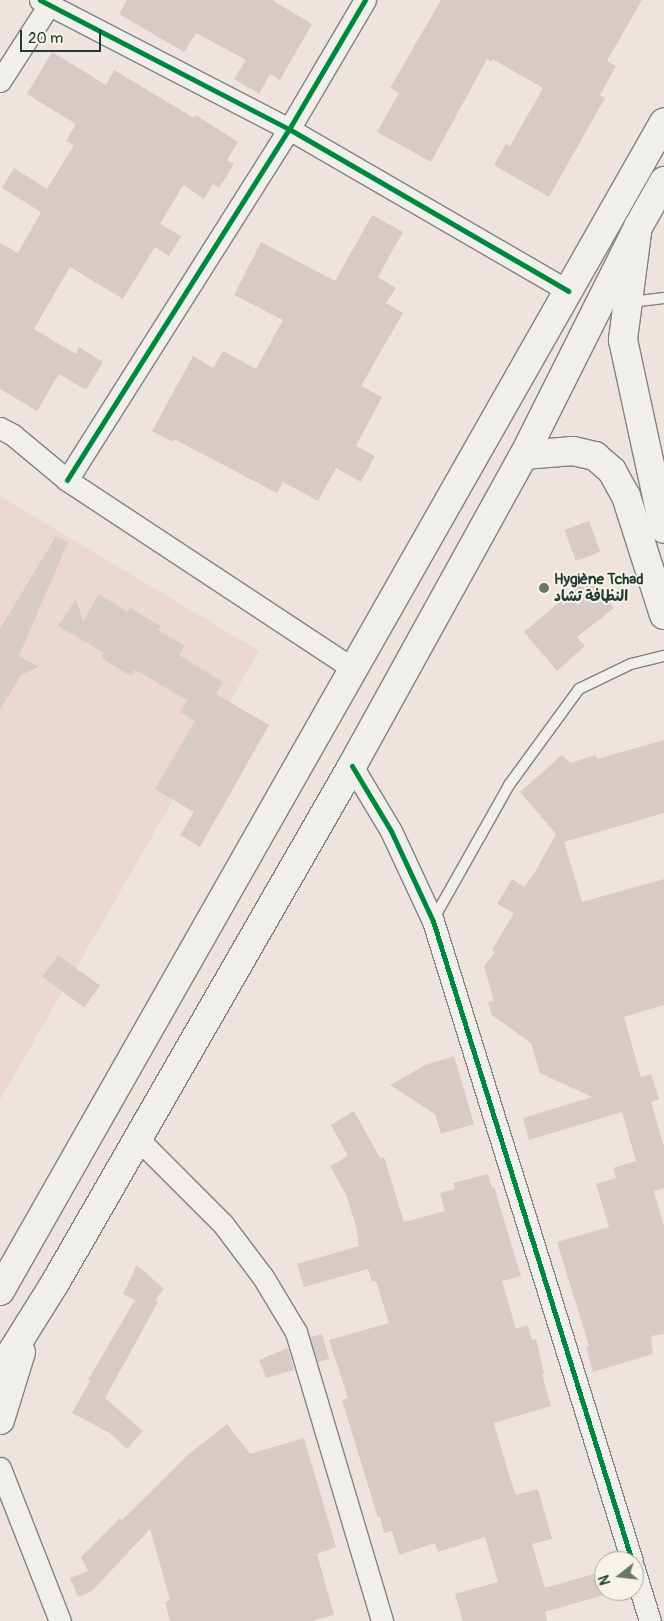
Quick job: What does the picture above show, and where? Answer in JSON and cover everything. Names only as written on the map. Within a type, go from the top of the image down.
[{"type":"main road","points":[[0,1291],[664,122]]},
{"type":"main road","points":[[0,1371],[30,1326],[352,766],[524,455],[638,227],[664,181]]},
{"type":"main road","points":[[638,227],[623,340],[664,529]]},
{"type":"main road","points":[[524,455],[573,451],[595,456],[612,471],[626,496],[664,615]]},
{"type":"main road","points":[[0,1420],[30,1326]]},
{"type":"street","points":[[67,480],[289,129],[364,0]]},
{"type":"street","points":[[0,81],[47,2],[289,129],[568,292]]},
{"type":"street","points":[[0,428],[13,436],[67,480],[354,669]]},
{"type":"street","points":[[352,766],[391,831],[433,921],[629,1551]]},
{"type":"street","points":[[138,1139],[222,1224],[263,1277],[296,1332],[382,1621]]},
{"type":"street","points":[[0,1468],[60,1621]]},
{"type":"street","points":[[644,1601],[650,1621]]},
{"type":"lane","points":[[627,303],[664,298]]},
{"type":"lane","points":[[433,921],[508,785],[579,689],[631,664],[664,656]]},
{"type":"shaded area","points":[[0,496],[259,651],[0,1100]]},
{"type":"building","points":[[127,0],[272,0],[312,24],[280,80],[270,74],[259,94],[234,79],[246,60],[196,33],[184,52],[119,14]]},
{"type":"building","points":[[441,0],[642,0],[607,61],[616,66],[600,95],[605,98],[549,197],[494,165],[506,144],[510,146],[543,88],[492,59],[491,62],[487,59],[431,162],[377,132],[399,93],[390,88]]},
{"type":"building","points":[[52,52],[106,85],[114,70],[194,118],[196,115],[238,142],[227,160],[234,164],[219,188],[213,184],[204,199],[183,185],[160,224],[181,236],[169,256],[155,247],[123,299],[70,267],[34,329],[76,354],[79,347],[103,362],[86,390],[59,374],[37,411],[0,389],[0,243],[18,253],[41,212],[2,188],[14,168],[47,189],[74,145],[66,141],[76,124],[27,94]]},
{"type":"building","points":[[372,215],[403,232],[378,277],[396,288],[386,303],[403,313],[361,386],[382,397],[356,446],[375,456],[361,482],[336,468],[318,501],[283,482],[277,493],[174,439],[173,442],[152,431],[193,356],[213,368],[223,351],[256,369],[283,320],[234,295],[261,242],[335,281]]},
{"type":"building","points":[[589,521],[600,552],[576,561],[565,530]]},
{"type":"building","points":[[56,536],[68,542],[19,656],[39,667],[21,675],[0,710],[0,629]]},
{"type":"building","points":[[589,577],[614,608],[577,637],[585,646],[557,671],[524,632]]},
{"type":"building","points":[[99,594],[128,612],[130,608],[161,626],[158,630],[185,646],[179,655],[223,682],[216,694],[269,725],[200,847],[180,835],[194,812],[155,789],[195,721],[180,712],[187,700],[135,670],[131,676],[101,658],[104,653],[58,626],[76,599],[83,621]]},
{"type":"building","points":[[664,740],[664,813],[564,842],[582,902],[664,879],[664,1005],[624,1017],[641,1077],[651,1074],[659,1099],[651,1102],[664,1147],[664,1188],[654,1191],[664,1227],[664,1334],[651,1336],[653,1354],[593,1372],[586,1347],[589,1346],[557,1242],[609,1227],[596,1184],[616,1178],[613,1168],[636,1161],[622,1112],[529,1140],[523,1118],[592,1097],[540,1073],[531,1043],[492,1015],[488,1002],[494,1001],[484,966],[495,952],[492,950],[514,913],[497,904],[512,879],[524,887],[535,872],[556,834],[520,792],[562,755],[570,763],[596,755],[597,759]]},
{"type":"building","points":[[58,955],[100,986],[84,1007],[42,977]]},
{"type":"building","points":[[454,1056],[474,1124],[441,1134],[435,1114],[390,1085],[425,1065]]},
{"type":"building","points":[[354,1111],[380,1158],[384,1157],[404,1222],[445,1211],[440,1193],[455,1189],[453,1183],[488,1174],[492,1188],[494,1187],[521,1276],[502,1281],[516,1329],[528,1325],[532,1340],[536,1339],[544,1374],[542,1374],[551,1406],[494,1423],[516,1495],[538,1489],[552,1539],[532,1544],[545,1588],[594,1574],[594,1598],[545,1612],[547,1621],[463,1621],[455,1594],[498,1582],[485,1537],[438,1552],[435,1543],[399,1555],[392,1531],[384,1533],[342,1400],[348,1398],[329,1340],[389,1323],[376,1281],[372,1282],[368,1269],[304,1287],[297,1264],[359,1246],[356,1226],[346,1195],[330,1166],[348,1156],[331,1125]]},
{"type":"building","points":[[137,1265],[164,1289],[155,1300],[158,1302],[105,1398],[143,1431],[127,1449],[110,1433],[72,1413],[90,1381],[88,1380],[135,1300],[123,1294]]},
{"type":"building","points":[[322,1334],[329,1359],[318,1362],[310,1337]]},
{"type":"building","points":[[288,1348],[294,1370],[266,1378],[259,1360]]},
{"type":"building","points":[[227,1424],[250,1454],[304,1438],[336,1547],[317,1554],[334,1615],[312,1621],[170,1621],[165,1602],[170,1600],[150,1529],[92,1591],[78,1597],[70,1578],[88,1571],[81,1557],[120,1518],[122,1520],[189,1454]]},
{"type":"cycle path","points":[[40,0],[289,129],[568,291]]},
{"type":"cycle path","points":[[67,480],[289,129],[365,0]]},
{"type":"cycle path","points":[[352,766],[391,831],[433,921],[629,1551]]},
{"type":"place","name":"Hygiène Tchad النظافة تشاد","points":[[544,588]]}]
